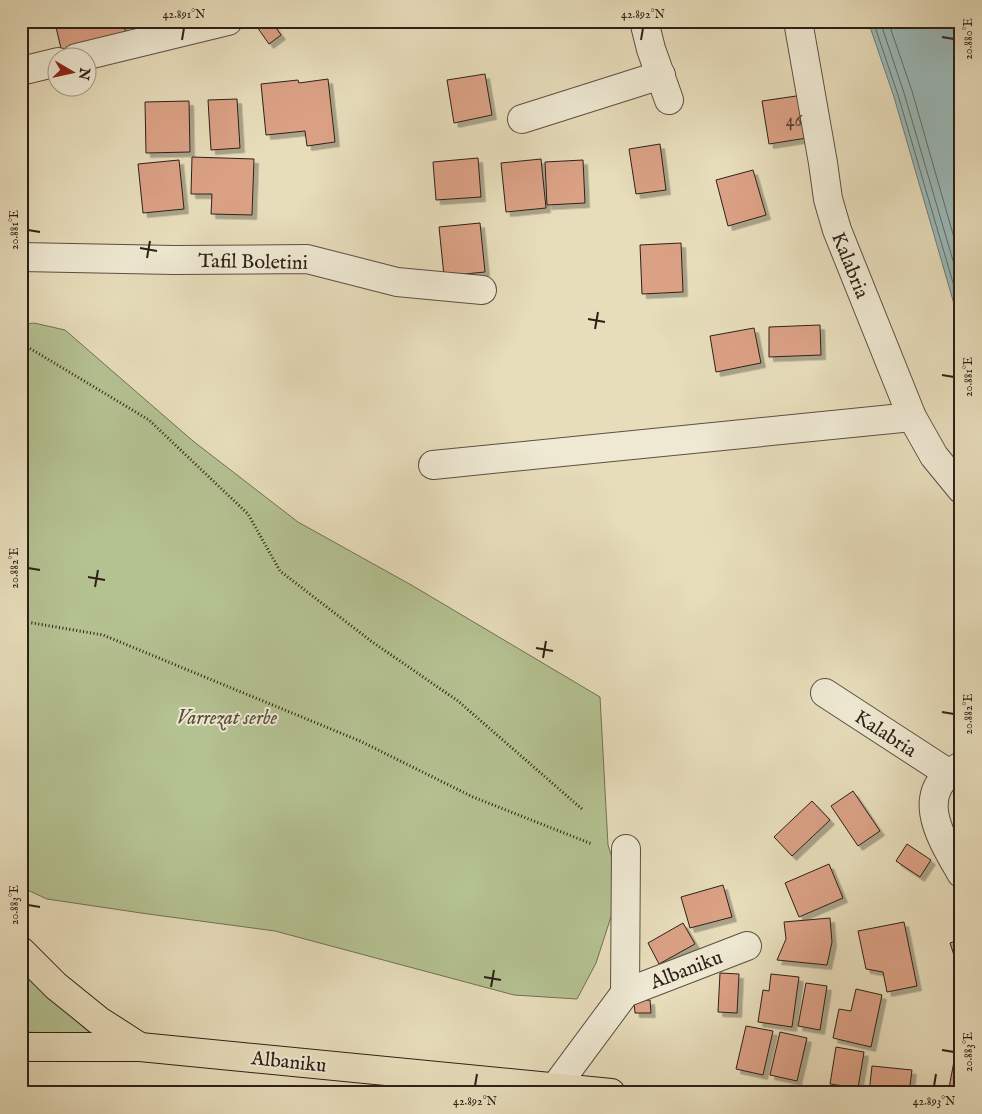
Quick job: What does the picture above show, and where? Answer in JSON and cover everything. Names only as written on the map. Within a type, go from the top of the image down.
[{"type":"main road","points":[[21,951],[56,986],[98,1020],[140,1047]]},
{"type":"main road","name":"Albaniku","points":[[21,1047],[140,1047],[556,1086],[611,1093]]},
{"type":"street","points":[[98,53],[228,21]]},
{"type":"street","points":[[522,119],[665,88],[644,21]]},
{"type":"street","name":"Kalabria","points":[[798,21],[828,199],[837,230],[912,417],[934,456],[961,489]]},
{"type":"street","points":[[21,70],[48,64]]},
{"type":"street","name":"Tafil Boletini","points":[[21,257],[174,260],[307,259],[397,282],[482,290]]},
{"type":"street","points":[[433,465],[912,417]]},
{"type":"street","name":"Kalabria","points":[[825,693],[954,769],[936,790],[933,810],[940,836],[961,873]]},
{"type":"street","name":"Albaniku","points":[[625,993],[626,849]]},
{"type":"street","name":"Albaniku","points":[[556,1086],[625,993],[747,946]]},
{"type":"path","points":[[21,343],[149,420],[248,514],[280,571],[371,641],[458,701],[582,809]]},
{"type":"path","points":[[21,621],[103,635],[360,741],[473,798],[592,844]]},
{"type":"green space","name":"Varrezat serbe","points":[[34,323],[65,330],[193,441],[298,522],[413,586],[600,697],[608,845],[621,886],[596,963],[577,999],[514,995],[275,931],[47,899],[21,887],[21,325]]},
{"type":"green space","points":[[21,969],[91,1034],[21,1032]]},
{"type":"water","points":[[868,21],[961,21],[961,328],[894,97]]},
{"type":"building","points":[[80,21],[123,21],[127,38],[84,48],[61,48],[56,27]]},
{"type":"building","points":[[259,21],[271,21],[281,35],[269,44],[255,24]]},
{"type":"building","points":[[485,74],[492,115],[454,123],[447,80]]},
{"type":"building","points":[[328,79],[335,142],[307,146],[305,131],[266,135],[261,84],[298,80],[299,83]]},
{"type":"building","points":[[810,94],[807,138],[769,144],[762,101]]},
{"type":"building","points":[[237,99],[240,148],[211,150],[208,100]]},
{"type":"building","points":[[189,101],[190,152],[146,153],[145,102]]},
{"type":"building","points":[[660,144],[666,190],[636,194],[629,149]]},
{"type":"building","points":[[192,157],[254,159],[252,215],[211,214],[212,194],[191,194]]},
{"type":"building","points":[[478,158],[481,197],[436,200],[433,162]]},
{"type":"building","points":[[541,159],[546,208],[506,212],[501,163]]},
{"type":"building","points":[[179,160],[184,209],[143,213],[138,164]]},
{"type":"building","points":[[583,160],[585,203],[547,205],[545,162]]},
{"type":"building","points":[[753,170],[766,215],[728,226],[716,180]]},
{"type":"building","points":[[480,223],[485,272],[444,276],[439,227]]},
{"type":"building","points":[[681,243],[683,292],[642,294],[640,245]]},
{"type":"building","points":[[820,325],[821,355],[769,357],[769,327]]},
{"type":"building","points":[[754,328],[761,363],[716,372],[710,336]]},
{"type":"building","points":[[853,791],[880,831],[858,846],[831,806]]},
{"type":"building","points":[[812,801],[830,820],[792,856],[774,837]]},
{"type":"building","points":[[907,844],[931,860],[920,877],[896,861]]},
{"type":"building","points":[[829,864],[843,898],[799,917],[785,883]]},
{"type":"building","points":[[723,885],[732,917],[690,928],[681,897]]},
{"type":"building","points":[[830,918],[832,942],[827,965],[777,960],[786,939],[784,922]]},
{"type":"building","points":[[904,922],[917,986],[887,992],[883,972],[866,969],[858,931]]},
{"type":"building","points":[[683,923],[695,944],[659,964],[648,943]]},
{"type":"building","points":[[961,939],[961,977],[950,943]]},
{"type":"building","points":[[720,973],[739,974],[737,1013],[718,1012]]},
{"type":"building","points":[[771,974],[799,977],[792,1027],[758,1022],[763,990],[769,991]]},
{"type":"building","points":[[806,983],[827,986],[820,1030],[798,1026]]},
{"type":"building","points":[[856,989],[882,995],[871,1047],[833,1038],[839,1009],[851,1011]]},
{"type":"building","points":[[650,1000],[651,1013],[635,1013],[634,1001]]},
{"type":"building","points":[[746,1026],[773,1031],[763,1075],[736,1069]]},
{"type":"building","points":[[780,1032],[807,1038],[797,1081],[770,1075]]},
{"type":"building","points":[[836,1047],[864,1052],[858,1088],[830,1084]]},
{"type":"building","points":[[955,1056],[961,1057],[961,1093],[948,1093]]},
{"type":"building","points":[[872,1066],[912,1070],[909,1093],[869,1093]]}]
